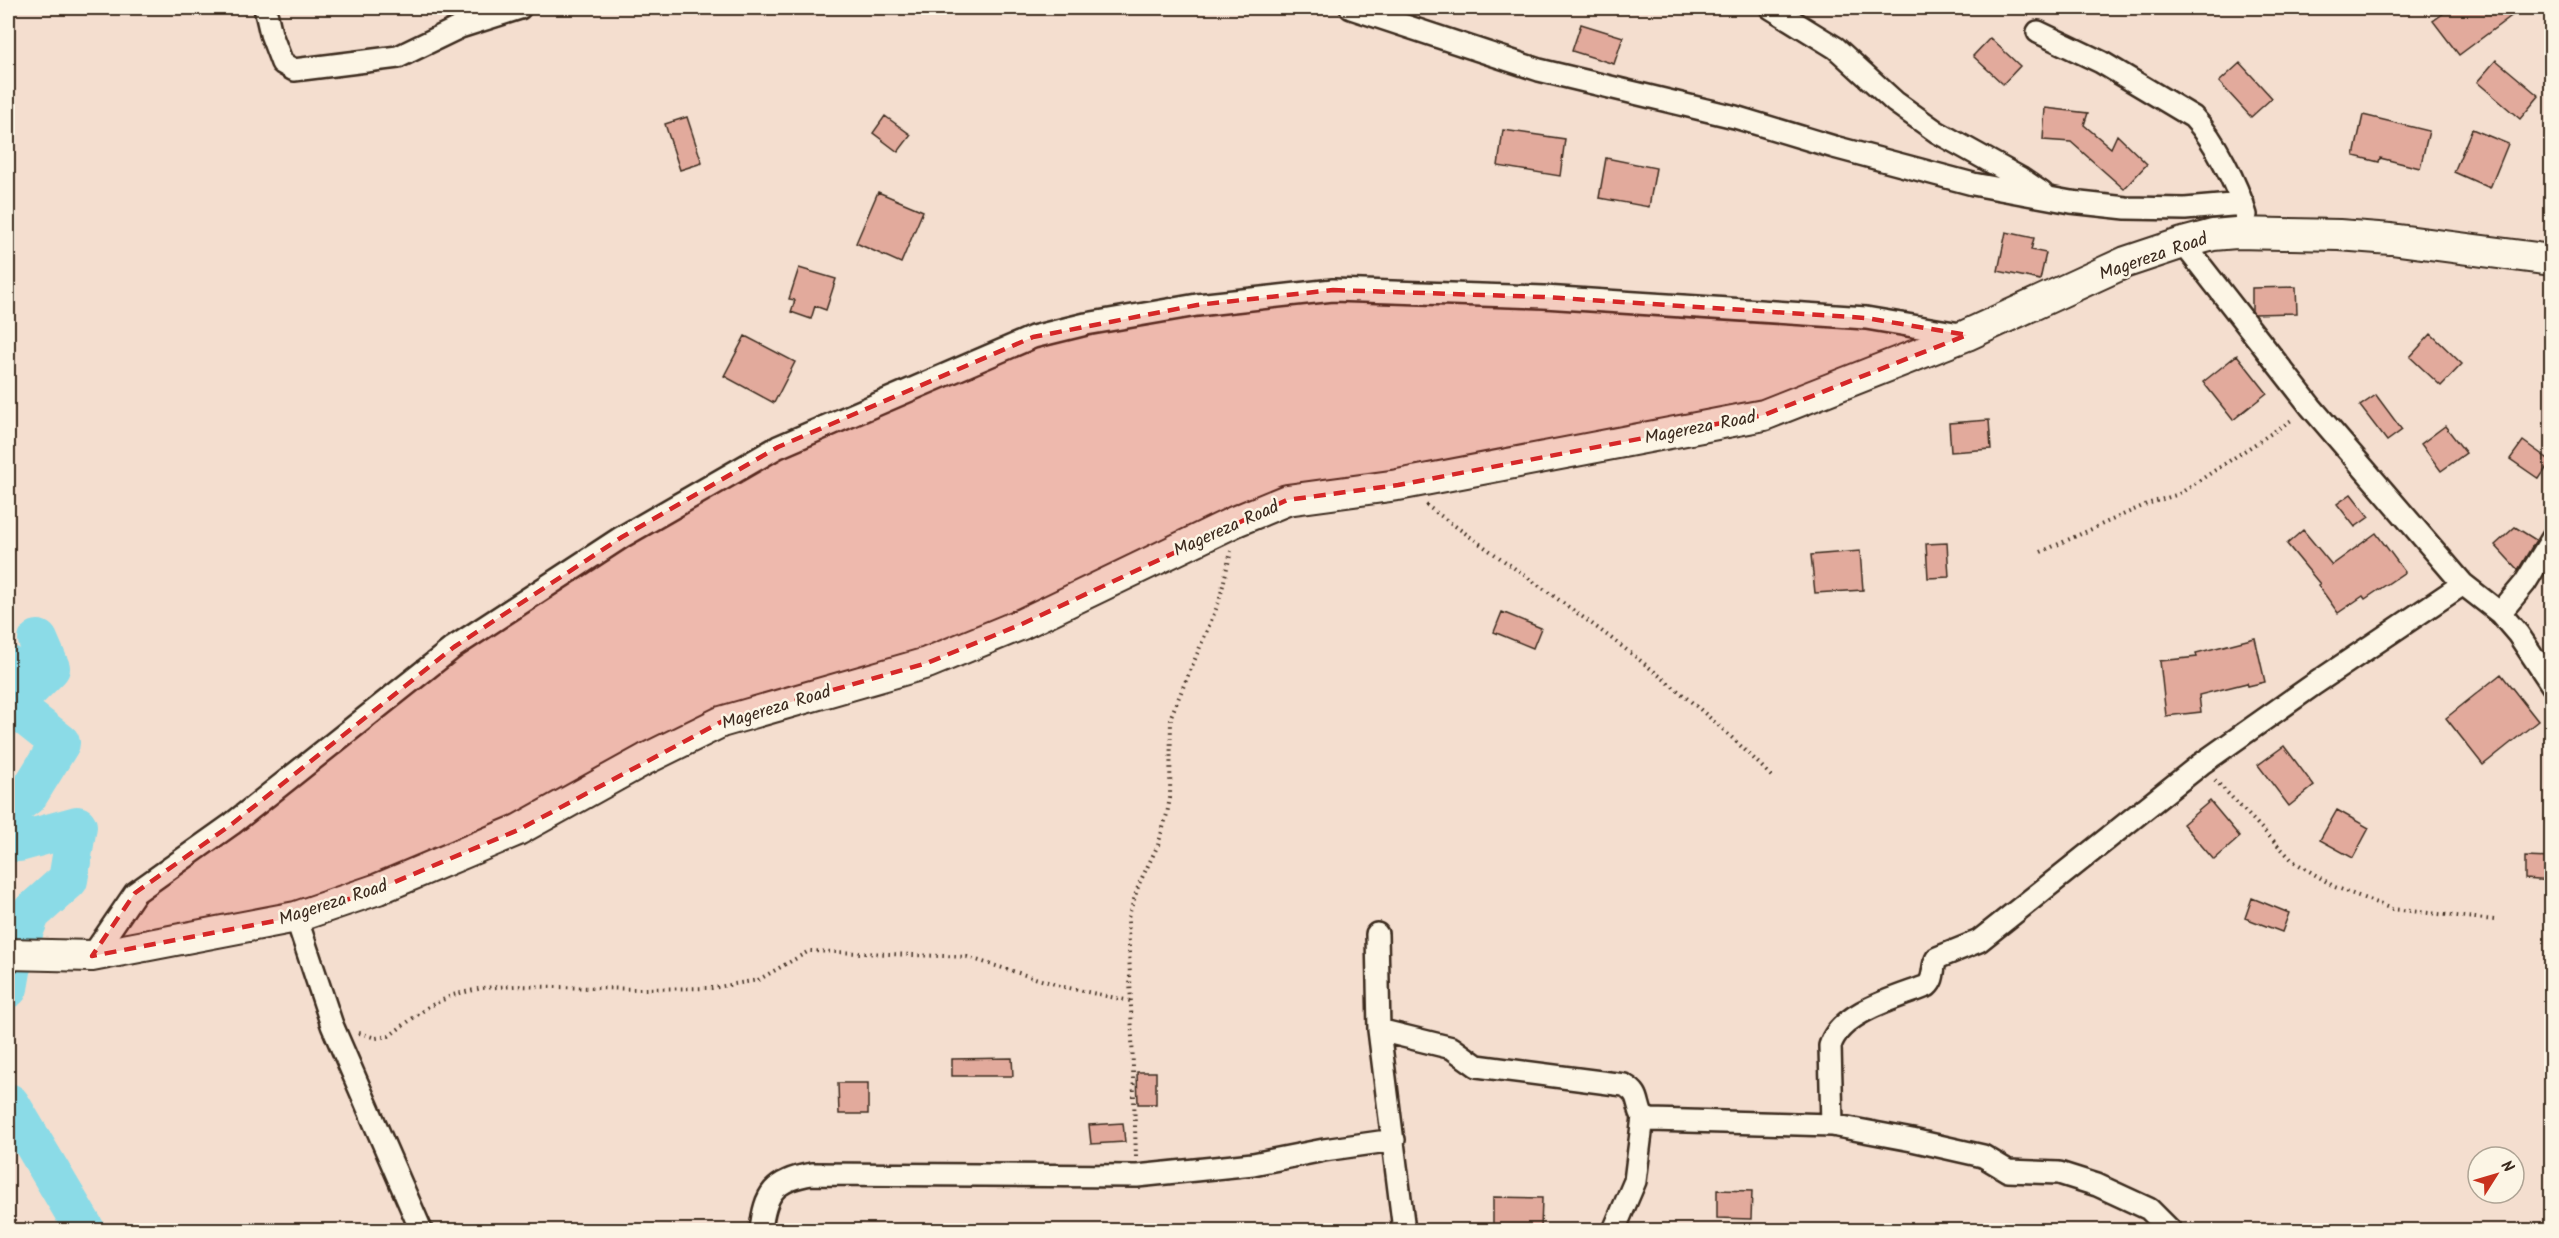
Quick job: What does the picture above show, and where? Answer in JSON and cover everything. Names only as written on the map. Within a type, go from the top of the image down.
[{"type":"street","points":[[266,8],[271,34],[282,63],[294,70],[398,57],[460,27],[520,8]]},
{"type":"street","points":[[1351,8],[1539,70],[1735,117],[1834,147],[1973,184],[2080,203],[2126,208],[2185,208],[2242,204]]},
{"type":"street","points":[[1772,8],[1836,48],[1895,102],[1937,132],[2020,178],[2046,196]]},
{"type":"street","points":[[2038,32],[2101,63],[2193,117],[2210,141],[2242,204],[2251,233]]},
{"type":"street","name":"Magereza Road","points":[[8,954],[92,956],[297,917],[378,889],[518,830],[646,759],[721,723],[927,663],[1022,624],[1236,521],[1287,500],[1398,485],[1764,415],[1966,335],[2126,262],[2183,243],[2213,235],[2251,233],[2339,235],[2391,239],[2552,260]]},
{"type":"street","points":[[2183,243],[2311,407],[2463,584],[2500,613],[2518,634],[2552,685]]},
{"type":"street","points":[[92,956],[135,892],[232,824],[435,661],[473,634],[622,537],[778,447],[1033,337],[1086,324],[1197,305],[1334,290],[1544,297],[1866,318],[1966,335]]},
{"type":"street","points":[[2500,613],[2525,584],[2552,539]]},
{"type":"street","points":[[1832,1125],[1830,1046],[1841,1026],[1853,1017],[1927,986],[1932,980],[1934,963],[1937,958],[1979,941],[2200,764],[2463,584]]},
{"type":"street","points":[[297,917],[332,1025],[421,1230]]},
{"type":"street","points":[[1377,934],[1379,1030],[1395,1140],[1404,1230]]},
{"type":"street","points":[[1379,1030],[1452,1048],[1477,1066],[1624,1085],[1633,1090],[1643,1117],[1635,1181],[1614,1230]]},
{"type":"street","points":[[1643,1117],[1651,1120],[1832,1125],[1912,1140],[1983,1156],[2008,1171],[2059,1173],[2097,1185],[2149,1209],[2170,1230]]},
{"type":"street","points":[[761,1230],[765,1206],[774,1189],[780,1183],[795,1177],[812,1174],[1137,1176],[1253,1164],[1324,1150],[1395,1140]]},
{"type":"path","points":[[2041,552],[2147,504],[2179,494],[2311,407]]},
{"type":"path","points":[[1398,485],[1655,672],[1733,738],[1773,778]]},
{"type":"path","points":[[1137,1176],[1128,918],[1139,884],[1158,845],[1167,814],[1170,798],[1171,716],[1219,602],[1236,521]]},
{"type":"path","points":[[2200,764],[2294,861],[2335,887],[2391,909],[2494,920]]},
{"type":"path","points":[[332,1025],[376,1038],[389,1035],[428,1007],[453,995],[482,988],[515,986],[648,989],[712,988],[740,984],[758,980],[809,951],[826,950],[967,957],[1045,982],[1130,1001]]},
{"type":"highlighted area","points":[[1333,290],[1544,297],[1866,318],[1967,335],[1764,415],[1398,485],[1287,500],[1022,624],[927,663],[721,722],[518,830],[378,889],[296,917],[92,956],[135,893],[232,824],[454,647],[622,537],[778,447],[1033,337],[1197,305]]},
{"type":"building","points":[[2451,8],[2522,8],[2459,55],[2433,21]]},
{"type":"building","points":[[1581,24],[1623,37],[1614,64],[1572,51]]},
{"type":"building","points":[[1990,38],[2020,66],[2003,84],[1973,56]]},
{"type":"building","points":[[2496,60],[2539,96],[2520,119],[2477,82]]},
{"type":"building","points":[[2240,63],[2272,98],[2251,117],[2219,82]]},
{"type":"building","points":[[2045,108],[2088,113],[2084,125],[2111,148],[2117,135],[2147,164],[2124,189],[2071,142],[2043,140]]},
{"type":"building","points":[[2363,115],[2429,131],[2420,168],[2380,158],[2379,162],[2354,156]]},
{"type":"building","points":[[885,116],[911,135],[898,152],[873,133]]},
{"type":"building","points":[[687,117],[702,163],[680,170],[665,124]]},
{"type":"building","points":[[2472,129],[2508,144],[2490,188],[2454,172]]},
{"type":"building","points":[[1503,130],[1565,139],[1560,176],[1498,166]]},
{"type":"building","points":[[1606,158],[1656,168],[1649,207],[1599,198]]},
{"type":"building","points":[[878,192],[923,211],[901,263],[856,243]]},
{"type":"building","points":[[2006,232],[2034,238],[2031,250],[2046,253],[2040,280],[1998,271]]},
{"type":"building","points":[[799,268],[836,279],[826,310],[815,306],[811,319],[791,312],[795,300],[789,299]]},
{"type":"building","points":[[2296,287],[2297,313],[2254,314],[2252,311],[2252,288]]},
{"type":"building","points":[[2431,334],[2462,364],[2441,386],[2410,357]]},
{"type":"building","points":[[745,336],[795,362],[774,403],[724,376]]},
{"type":"building","points":[[2237,355],[2267,393],[2233,420],[2203,382]]},
{"type":"building","points":[[2376,395],[2402,430],[2387,441],[2360,406]]},
{"type":"building","points":[[1989,420],[1991,449],[1951,452],[1949,423]]},
{"type":"building","points":[[2445,426],[2466,453],[2441,471],[2421,444]]},
{"type":"building","points":[[2523,441],[2551,461],[2539,479],[2510,459]]},
{"type":"building","points":[[2351,494],[2369,517],[2355,527],[2337,504]]},
{"type":"building","points":[[2515,527],[2536,540],[2518,570],[2495,545]]},
{"type":"building","points":[[2303,530],[2332,565],[2376,533],[2405,572],[2365,599],[2363,596],[2338,613],[2318,585],[2320,584],[2287,544]]},
{"type":"building","points":[[1947,543],[1949,577],[1928,578],[1926,544]]},
{"type":"building","points":[[1860,551],[1863,590],[1815,593],[1811,555]]},
{"type":"building","points":[[1502,612],[1541,628],[1533,648],[1494,632]]},
{"type":"building","points":[[2255,638],[2265,682],[2248,686],[2247,683],[2199,695],[2201,712],[2166,716],[2160,661],[2197,657],[2196,653]]},
{"type":"building","points":[[2501,674],[2538,721],[2483,765],[2446,718]]},
{"type":"building","points":[[2284,746],[2314,786],[2289,806],[2258,765]]},
{"type":"building","points":[[2210,801],[2240,837],[2214,860],[2183,824]]},
{"type":"building","points":[[2337,810],[2369,828],[2353,858],[2320,840]]},
{"type":"building","points":[[2525,857],[2552,858],[2552,881],[2525,879]]},
{"type":"building","points":[[2252,898],[2289,913],[2282,932],[2245,918]]},
{"type":"building","points":[[1012,1058],[1013,1076],[952,1076],[952,1059]]},
{"type":"building","points":[[1137,1072],[1156,1072],[1156,1104],[1138,1104]]},
{"type":"building","points":[[838,1083],[868,1083],[868,1114],[839,1114]]},
{"type":"building","points":[[1123,1123],[1125,1142],[1091,1144],[1089,1125]]},
{"type":"building","points":[[1717,1190],[1752,1191],[1751,1219],[1717,1218]]},
{"type":"building","points":[[1493,1197],[1542,1198],[1541,1230],[1493,1230]]},
{"type":"waterway","points":[[8,665],[29,689],[50,668],[38,640]]},
{"type":"waterway","points":[[8,702],[60,743],[28,795],[8,810]]},
{"type":"waterway","points":[[8,832],[19,842],[77,826],[68,880],[31,913],[14,954],[8,988]]},
{"type":"waterway","points":[[8,1103],[85,1230]]}]
